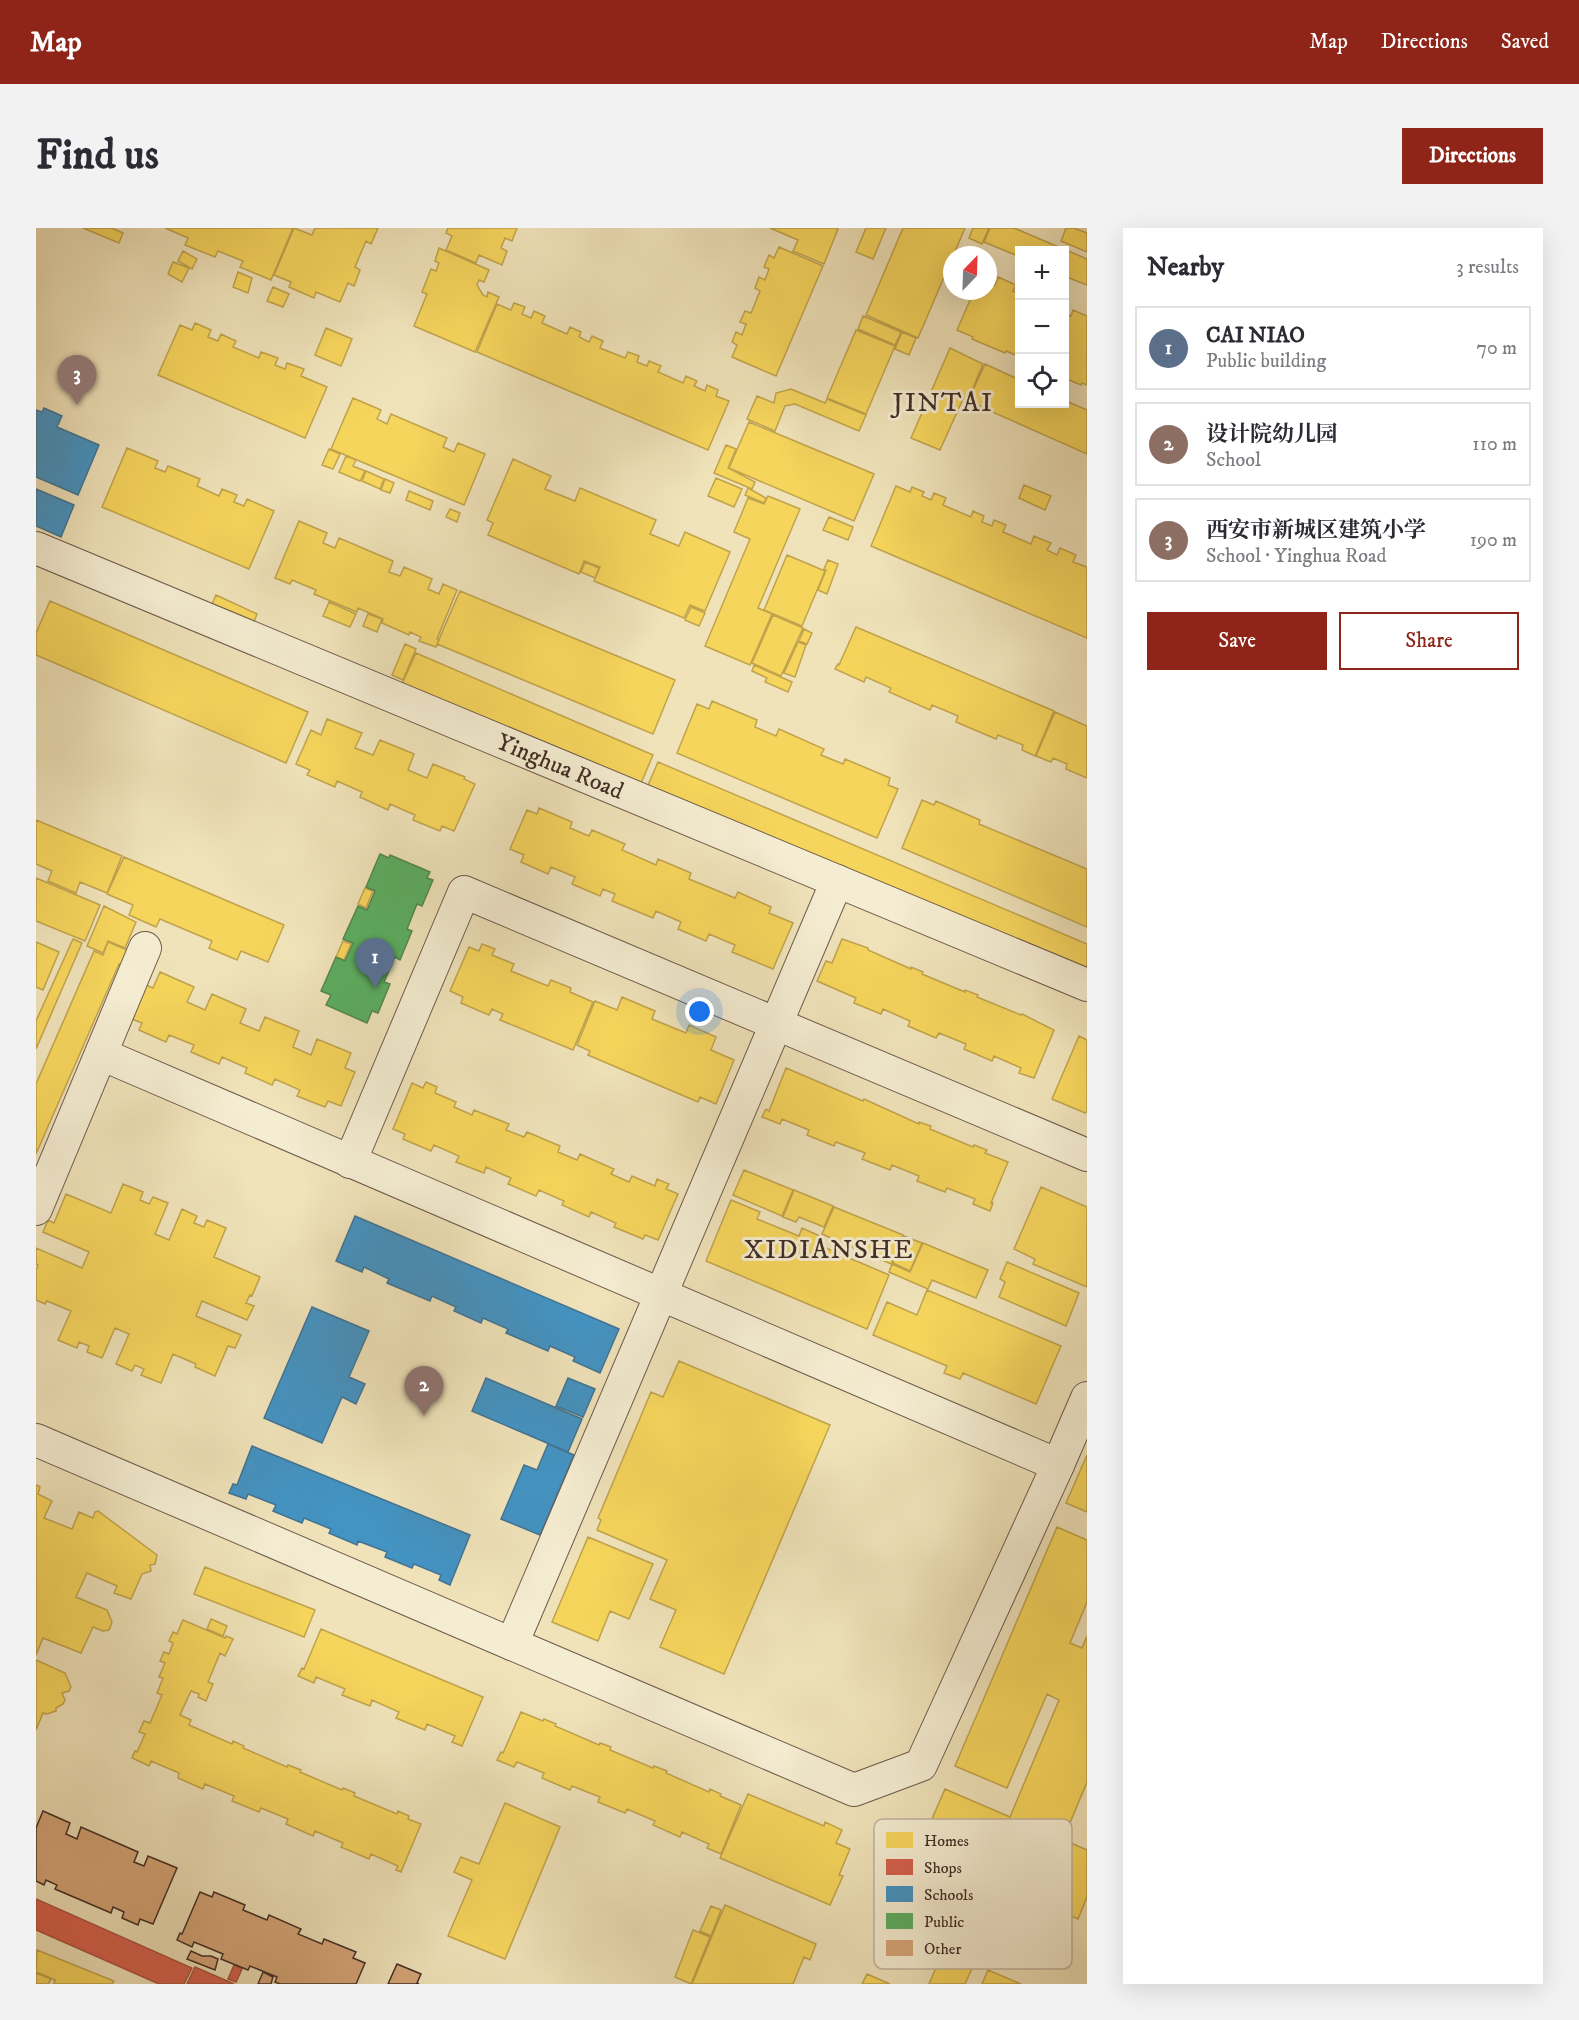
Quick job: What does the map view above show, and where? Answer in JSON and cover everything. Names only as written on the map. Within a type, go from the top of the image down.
[{"type":"street","name":"Yinghua Road","points":[[36,548],[1087,985]]},
{"type":"street","points":[[512,1644],[837,881]]},
{"type":"street","points":[[350,1162],[464,892],[1087,1155]]},
{"type":"street","points":[[36,1209],[145,948]]},
{"type":"street","points":[[101,1054],[1058,1466]]},
{"type":"street","points":[[36,1440],[854,1790],[921,1765],[1087,1398]]},
{"type":"building: Homes","points":[[83,228],[112,228],[123,233],[119,243]]},
{"type":"building: Homes","points":[[165,228],[293,228],[271,280],[240,267],[243,261],[218,251],[215,257],[185,245],[188,238]]},
{"type":"building: Homes","points":[[294,228],[312,235],[315,228],[378,228],[371,244],[366,241],[355,267],[360,270],[354,286],[348,283],[340,302],[316,292],[314,298],[289,287],[291,282],[274,275]]},
{"type":"building: Homes","points":[[448,228],[517,228],[512,241],[505,238],[501,248],[507,251],[502,265],[479,255],[476,263],[446,250],[452,236],[446,233]]},
{"type":"building: Homes","points":[[770,228],[838,229],[824,264],[793,251],[798,240]]},
{"type":"building: Homes","points":[[866,228],[886,228],[873,259],[856,252]]},
{"type":"building: Homes","points":[[903,228],[965,228],[957,246],[943,246],[943,279],[918,338],[866,315]]},
{"type":"building: Homes","points":[[973,228],[989,228],[982,244],[969,238]]},
{"type":"building: Homes","points":[[990,228],[1014,228],[1056,246],[1015,246],[1015,255],[984,242]]},
{"type":"building: Homes","points":[[1066,228],[1074,228],[1087,233],[1087,252],[1061,241]]},
{"type":"building: Homes","points":[[779,247],[823,266],[776,376],[732,357],[737,345],[732,342],[736,332],[742,335],[746,324],[740,322],[745,311],[751,313],[760,291],[755,288],[759,277],[765,280],[769,269],[764,267],[769,255],[774,258]]},
{"type":"building: Homes","points":[[439,248],[489,270],[484,282],[479,280],[477,285],[483,295],[487,297],[488,292],[499,297],[475,352],[414,326],[427,294],[422,292],[431,269],[436,271],[439,263],[435,261]]},
{"type":"building: Homes","points":[[183,251],[197,259],[192,269],[178,261]]},
{"type":"building: Homes","points":[[1069,251],[1087,259],[1087,285],[1069,278]]},
{"type":"building: Homes","points":[[173,262],[189,268],[182,282],[168,274]]},
{"type":"building: Homes","points":[[238,272],[252,278],[248,293],[233,287]]},
{"type":"building: Homes","points":[[998,277],[1015,285],[1013,291],[1015,292],[1015,355],[972,339],[973,337],[957,330],[970,300],[997,300]]},
{"type":"building: Homes","points":[[273,287],[289,294],[283,307],[267,301]]},
{"type":"building: Homes","points":[[514,303],[525,307],[522,314],[531,318],[534,311],[545,316],[542,323],[567,334],[570,327],[581,332],[579,337],[589,342],[592,336],[603,341],[600,348],[625,358],[628,352],[639,356],[637,362],[647,366],[649,361],[661,366],[658,372],[683,383],[686,376],[697,381],[694,386],[705,391],[707,385],[718,390],[716,396],[729,401],[708,450],[477,352],[497,304],[511,310]]},
{"type":"building: Homes","points":[[1073,310],[1087,316],[1087,385],[1069,380],[1069,315],[1071,316]]},
{"type":"building: Homes","points":[[863,316],[901,332],[895,345],[858,329]]},
{"type":"building: Homes","points":[[195,323],[211,330],[208,337],[218,341],[221,334],[236,341],[233,347],[259,358],[261,352],[278,358],[275,365],[285,369],[287,363],[304,369],[301,376],[327,387],[305,438],[158,375],[180,325],[192,330]]},
{"type":"building: Homes","points":[[326,328],[352,339],[341,366],[315,355]]},
{"type":"building: Homes","points":[[856,330],[895,346],[866,414],[827,398]]},
{"type":"building: Homes","points":[[902,332],[916,338],[909,355],[895,349]]},
{"type":"building: Homes","points":[[950,348],[983,364],[968,400],[963,399],[940,450],[911,438]]},
{"type":"building: Homes","points":[[985,364],[1015,378],[1015,408],[1069,408],[1069,402],[1087,410],[1087,454],[968,401]]},
{"type":"building: Homes","points":[[791,389],[825,403],[827,399],[866,415],[859,431],[795,404],[785,406],[775,431],[747,419],[757,396],[774,403],[776,393]]},
{"type":"building: Homes","points":[[353,398],[381,410],[377,419],[387,424],[391,414],[447,438],[443,447],[454,452],[458,443],[485,454],[464,505],[331,449]]},
{"type":"building: Homes","points":[[749,422],[874,474],[854,521],[729,468]]},
{"type":"building: Homes","points":[[726,445],[736,449],[728,468],[755,482],[752,489],[714,473]]},
{"type":"building: Homes","points":[[127,448],[158,461],[155,468],[165,472],[168,466],[200,479],[197,486],[219,496],[222,489],[237,495],[234,502],[244,506],[247,499],[274,511],[249,569],[102,507]]},
{"type":"building: Homes","points":[[329,449],[340,454],[333,469],[322,465]]},
{"type":"building: Homes","points":[[346,456],[356,460],[353,466],[365,471],[360,481],[339,472]]},
{"type":"building: Homes","points":[[513,459],[551,476],[545,489],[575,501],[580,488],[656,520],[650,534],[679,546],[685,532],[730,552],[705,611],[690,605],[684,618],[594,581],[600,567],[584,561],[579,574],[488,535],[493,523],[487,520]]},
{"type":"building: Homes","points":[[366,471],[384,479],[380,489],[362,481]]},
{"type":"building: Homes","points":[[716,478],[742,489],[734,507],[708,496]]},
{"type":"building: Homes","points":[[385,479],[394,483],[390,493],[381,490]]},
{"type":"building: Homes","points":[[1024,485],[1051,496],[1045,510],[1019,498]]},
{"type":"building: Homes","points":[[896,486],[910,492],[912,487],[924,492],[922,496],[931,500],[934,493],[946,498],[943,505],[971,517],[973,511],[984,516],[982,522],[992,526],[994,520],[1006,525],[1003,532],[1031,544],[1034,536],[1051,543],[1047,550],[1057,555],[1060,548],[1076,555],[1073,562],[1087,567],[1087,638],[871,546]]},
{"type":"building: Homes","points":[[748,488],[766,498],[764,503],[745,495]]},
{"type":"building: Homes","points":[[409,491],[433,501],[430,510],[406,500]]},
{"type":"building: Homes","points":[[768,496],[800,509],[758,608],[772,614],[750,665],[705,646],[750,539],[734,532],[748,498],[764,504]]},
{"type":"building: Homes","points":[[450,509],[460,513],[457,522],[446,517]]},
{"type":"building: Homes","points":[[829,517],[853,527],[848,540],[823,530]]},
{"type":"building: Homes","points":[[299,521],[327,533],[323,543],[335,548],[339,538],[393,561],[389,572],[400,576],[404,567],[432,579],[428,589],[439,594],[443,584],[457,590],[437,639],[439,640],[436,647],[419,641],[421,637],[410,632],[409,635],[382,623],[383,619],[358,608],[357,612],[314,594],[316,590],[292,580],[290,584],[275,578]]},
{"type":"building: Homes","points":[[787,555],[825,571],[802,626],[764,610]]},
{"type":"building: Homes","points":[[828,560],[838,564],[827,594],[818,590]]},
{"type":"building: Homes","points":[[585,562],[599,568],[595,578],[581,572]]},
{"type":"building: Homes","points":[[460,591],[675,680],[653,734],[437,644]]},
{"type":"building: Homes","points":[[216,595],[257,614],[254,622],[212,604]]},
{"type":"building: Homes","points":[[50,601],[308,712],[286,763],[36,655],[36,633]]},
{"type":"building: Homes","points":[[329,602],[356,614],[350,627],[323,616]]},
{"type":"building: Homes","points":[[691,607],[705,613],[699,626],[685,620]]},
{"type":"building: Homes","points":[[368,614],[382,619],[377,632],[363,626]]},
{"type":"building: Homes","points":[[773,615],[803,628],[781,676],[752,663]]},
{"type":"building: Homes","points":[[856,627],[1054,711],[1035,756],[1022,750],[1023,745],[998,735],[996,739],[956,722],[958,716],[932,705],[930,710],[889,692],[891,688],[866,677],[864,682],[835,669]]},
{"type":"building: Homes","points":[[804,629],[812,633],[807,644],[799,641]]},
{"type":"building: Homes","points":[[798,642],[806,645],[795,677],[784,673]]},
{"type":"building: Homes","points":[[405,644],[416,649],[403,680],[392,675]]},
{"type":"building: Homes","points":[[416,653],[653,755],[639,788],[401,686]]},
{"type":"building: Homes","points":[[754,665],[792,682],[788,692],[765,682],[767,678],[752,671]]},
{"type":"building: Homes","points":[[712,701],[757,720],[755,727],[776,736],[779,729],[824,749],[821,755],[843,764],[845,759],[890,778],[888,785],[898,789],[877,838],[677,753],[697,704],[709,709]]},
{"type":"building: Homes","points":[[1055,712],[1087,726],[1087,778],[1066,769],[1067,764],[1053,758],[1051,762],[1036,756]]},
{"type":"building: Homes","points":[[327,719],[362,733],[355,748],[373,755],[380,740],[414,754],[408,770],[427,778],[433,764],[465,777],[464,779],[475,784],[454,831],[442,826],[440,831],[413,820],[415,815],[390,804],[388,810],[360,797],[362,792],[337,781],[335,787],[307,775],[310,770],[296,764],[311,730],[321,735]]},
{"type":"building: Homes","points":[[658,762],[1087,944],[1087,977],[646,790]]},
{"type":"building: Homes","points":[[922,800],[934,805],[936,801],[980,820],[979,824],[1087,869],[1087,927],[902,848]]},
{"type":"building: Homes","points":[[539,808],[572,822],[570,828],[589,836],[592,830],[625,844],[622,850],[656,865],[658,859],[691,873],[689,879],[735,898],[738,892],[771,907],[769,913],[793,923],[773,969],[732,952],[735,945],[709,934],[706,941],[678,929],[681,922],[656,911],[653,918],[612,901],[615,894],[603,889],[600,896],[572,884],[575,877],[551,867],[548,874],[521,862],[524,855],[510,849],[527,810],[537,814]]},
{"type":"building: Homes","points":[[36,820],[122,856],[107,893],[80,882],[76,893],[48,881],[52,871],[36,864]]},
{"type":"building: Homes","points":[[124,857],[284,925],[268,962],[241,951],[237,960],[209,948],[212,941],[160,919],[156,927],[129,915],[133,905],[107,894]]},
{"type":"building: Homes","points":[[36,878],[100,905],[85,941],[36,921]]},
{"type":"building: Homes","points":[[365,888],[373,891],[366,908],[358,904]]},
{"type":"building: Homes","points":[[104,906],[136,922],[125,948],[108,941],[103,953],[87,946]]},
{"type":"building: Homes","points":[[73,939],[82,943],[36,1049],[36,1021]]},
{"type":"building: Homes","points":[[842,939],[868,948],[868,950],[965,992],[965,990],[978,995],[977,997],[1022,1014],[1054,1030],[1034,1078],[1019,1073],[1021,1068],[994,1056],[992,1061],[964,1049],[966,1044],[939,1033],[936,1038],[908,1026],[910,1021],[883,1009],[881,1014],[854,1003],[856,998],[817,981],[826,961],[832,963]]},
{"type":"building: Homes","points":[[343,941],[351,944],[344,960],[336,957]]},
{"type":"building: Homes","points":[[36,942],[59,952],[43,990],[36,987]]},
{"type":"building: Homes","points":[[108,942],[132,952],[126,967],[119,964],[36,1154],[36,1084],[94,951],[103,955]]},
{"type":"building: Homes","points":[[482,944],[495,949],[492,955],[514,964],[511,971],[548,986],[551,980],[571,988],[570,992],[593,1002],[573,1050],[500,1020],[503,1014],[492,1009],[489,1015],[461,1003],[463,997],[450,991],[469,947],[479,951]]},
{"type":"building: Homes","points":[[160,972],[194,987],[187,1002],[205,1010],[212,994],[246,1009],[240,1023],[259,1031],[265,1017],[299,1031],[293,1047],[311,1055],[317,1039],[351,1053],[345,1068],[355,1072],[341,1106],[328,1101],[325,1107],[297,1096],[300,1090],[275,1079],[272,1085],[245,1073],[247,1068],[222,1057],[219,1064],[191,1052],[194,1045],[169,1035],[166,1042],[139,1030],[142,1023],[129,1018],[144,984],[153,988]]},
{"type":"building: Homes","points":[[622,997],[655,1011],[652,1019],[686,1033],[689,1025],[716,1037],[711,1050],[734,1060],[716,1104],[700,1097],[698,1102],[588,1055],[590,1051],[577,1045],[595,1001],[617,1010]]},
{"type":"building: Homes","points":[[1079,1036],[1087,1040],[1087,1112],[1085,1113],[1052,1099]]},
{"type":"building: Homes","points":[[786,1068],[919,1124],[919,1122],[931,1126],[930,1129],[973,1147],[974,1145],[987,1150],[985,1153],[1008,1162],[991,1203],[993,1203],[990,1211],[973,1204],[975,1199],[947,1188],[945,1192],[917,1181],[919,1176],[892,1165],[890,1170],[862,1159],[865,1153],[836,1142],[834,1146],[807,1135],[809,1130],[782,1119],[780,1124],[762,1117],[766,1109],[769,1111]]},
{"type":"building: Homes","points":[[426,1082],[437,1087],[435,1093],[456,1102],[454,1107],[472,1115],[474,1110],[509,1124],[506,1130],[524,1137],[527,1132],[560,1146],[558,1152],[577,1160],[580,1154],[614,1169],[611,1174],[629,1182],[632,1176],[655,1186],[657,1179],[669,1184],[666,1189],[678,1194],[658,1240],[645,1235],[643,1239],[614,1227],[616,1223],[591,1212],[589,1217],[562,1205],[564,1201],[539,1190],[536,1196],[508,1184],[511,1178],[486,1167],[484,1173],[456,1162],[459,1156],[434,1145],[431,1151],[403,1139],[405,1134],[393,1129],[412,1083],[423,1088]]},
{"type":"building: Homes","points":[[744,1170],[793,1190],[782,1216],[733,1195]]},
{"type":"building: Homes","points":[[123,1184],[143,1192],[140,1200],[149,1204],[153,1197],[168,1203],[155,1234],[169,1240],[182,1209],[197,1216],[194,1223],[204,1227],[207,1220],[226,1228],[214,1257],[260,1277],[252,1296],[250,1295],[246,1303],[254,1306],[247,1320],[202,1301],[196,1316],[241,1335],[235,1348],[228,1346],[215,1376],[195,1367],[196,1364],[173,1354],[161,1383],[141,1375],[144,1369],[135,1365],[132,1371],[116,1364],[129,1334],[115,1328],[102,1358],[87,1352],[89,1346],[79,1342],[77,1348],[58,1340],[71,1311],[47,1301],[45,1304],[36,1300],[38,1265],[36,1264],[36,1248],[82,1268],[89,1252],[43,1232],[48,1220],[54,1223],[66,1194],[111,1213]]},
{"type":"building: Homes","points":[[1041,1187],[1087,1207],[1087,1287],[1033,1264],[1035,1259],[1014,1249]]},
{"type":"building: Homes","points":[[794,1190],[833,1206],[824,1227],[799,1217],[796,1222],[783,1217]]},
{"type":"building: Homes","points":[[731,1200],[760,1212],[757,1219],[799,1236],[802,1228],[822,1237],[819,1245],[889,1275],[867,1329],[706,1261]]},
{"type":"building: Homes","points":[[834,1207],[903,1235],[891,1264],[822,1234]]},
{"type":"building: Homes","points":[[904,1236],[922,1243],[910,1271],[893,1263]]},
{"type":"building: Homes","points":[[923,1243],[988,1270],[976,1298],[932,1280],[928,1289],[889,1272],[892,1264],[910,1272]]},
{"type":"building: Homes","points":[[1007,1262],[1079,1293],[1066,1326],[999,1297],[1005,1282],[1000,1279]]},
{"type":"building: Homes","points":[[927,1290],[1061,1346],[1036,1404],[963,1373],[960,1379],[944,1373],[947,1366],[873,1335],[887,1302],[917,1315]]},
{"type":"building: Homes","points":[[679,1361],[830,1425],[724,1674],[660,1647],[676,1610],[650,1599],[667,1560],[597,1530],[601,1520],[598,1518],[651,1392],[663,1397]]},
{"type":"building: Homes","points":[[1087,1455],[1087,1512],[1066,1503]]},
{"type":"building: Homes","points":[[36,1485],[40,1487],[38,1494],[52,1501],[44,1518],[72,1529],[79,1512],[93,1518],[95,1512],[98,1511],[157,1555],[155,1564],[150,1565],[151,1571],[142,1574],[131,1599],[114,1593],[117,1586],[87,1573],[76,1597],[107,1610],[112,1622],[109,1630],[103,1631],[93,1627],[81,1653],[43,1638],[36,1655]]},
{"type":"building: Homes","points":[[1057,1527],[1087,1540],[1087,1602],[1070,1643],[1082,1648],[1087,1636],[1087,1782],[1072,1819],[932,1819],[945,1789],[1010,1817],[1059,1700],[1047,1694],[1007,1788],[955,1766]]},
{"type":"building: Homes","points":[[588,1537],[653,1564],[629,1619],[610,1611],[598,1641],[552,1622]]},
{"type":"building: Homes","points":[[205,1567],[315,1610],[304,1637],[194,1594]]},
{"type":"building: Homes","points":[[211,1619],[227,1626],[223,1636],[207,1629]]},
{"type":"building: Homes","points":[[183,1620],[225,1638],[226,1636],[233,1639],[225,1656],[220,1653],[208,1682],[213,1684],[206,1701],[198,1697],[199,1694],[191,1691],[180,1715],[191,1720],[189,1725],[232,1744],[233,1741],[244,1746],[243,1748],[287,1767],[288,1765],[301,1770],[300,1772],[342,1790],[343,1788],[355,1793],[354,1796],[397,1814],[398,1811],[409,1816],[408,1819],[421,1824],[401,1872],[396,1870],[398,1866],[371,1854],[369,1859],[341,1847],[343,1843],[315,1831],[313,1836],[286,1824],[288,1819],[261,1808],[259,1812],[232,1801],[234,1796],[205,1784],[203,1789],[178,1778],[179,1773],[151,1761],[149,1766],[132,1758],[145,1734],[139,1732],[144,1721],[150,1723],[162,1695],[157,1693],[163,1678],[159,1677],[165,1663],[160,1661],[164,1652],[169,1654],[173,1643],[169,1641],[173,1632],[177,1634]]},
{"type":"building: Homes","points":[[321,1629],[483,1697],[462,1746],[452,1742],[455,1736],[427,1724],[425,1730],[396,1718],[399,1712],[372,1700],[370,1706],[342,1695],[345,1689],[316,1677],[314,1683],[298,1676],[302,1668],[304,1669]]},
{"type":"building: Homes","points":[[36,1660],[65,1673],[71,1687],[69,1691],[62,1693],[65,1700],[56,1708],[56,1711],[43,1713],[36,1730]]},
{"type":"building: Homes","points":[[521,1712],[556,1724],[555,1726],[599,1745],[600,1743],[611,1747],[610,1750],[653,1768],[654,1766],[667,1771],[666,1773],[709,1792],[710,1789],[741,1805],[721,1854],[707,1848],[709,1844],[682,1832],[680,1837],[653,1825],[655,1821],[627,1809],[625,1813],[598,1802],[600,1797],[572,1786],[570,1790],[542,1778],[544,1773],[517,1762],[514,1767],[497,1760],[501,1752],[503,1753]]},
{"type":"building: Homes","points":[[748,1794],[824,1826],[825,1822],[842,1830],[836,1843],[850,1849],[839,1875],[843,1876],[830,1905],[720,1858]]},
{"type":"building: Homes","points":[[505,1803],[560,1827],[505,1959],[448,1936],[472,1880],[454,1872],[461,1857],[479,1864]]},
{"type":"building: Homes","points":[[1072,1843],[1087,1850],[1087,1897],[1078,1919],[1072,1916]]},
{"type":"building: Homes","points":[[725,1905],[816,1944],[810,1960],[804,1957],[793,1984],[692,1984]]},
{"type":"building: Homes","points":[[711,1906],[721,1910],[711,1936],[700,1931]]},
{"type":"building: Homes","points":[[693,1930],[710,1937],[691,1984],[675,1977]]},
{"type":"building: Homes","points":[[37,1950],[114,1981],[112,1984],[54,1984],[55,1980],[36,1972]]},
{"type":"building: Homes","points":[[935,1969],[972,1969],[965,1984],[929,1984]]},
{"type":"building: Homes","points":[[988,1970],[1021,1984],[982,1984]]},
{"type":"building: Homes","points":[[36,1973],[51,1979],[48,1984],[36,1984]]},
{"type":"building: Homes","points":[[867,1974],[890,1984],[862,1984]]},
{"type":"building: Shops","points":[[36,1899],[192,1968],[184,1984],[159,1984],[36,1930]]},
{"type":"building: Shops","points":[[234,1965],[242,1969],[236,1982],[228,1979]]},
{"type":"building: Shops","points":[[195,1967],[234,1984],[187,1984]]},
{"type":"building: Schools","points":[[44,408],[62,416],[57,427],[99,445],[78,495],[36,477],[36,410],[42,412]]},
{"type":"building: Schools","points":[[36,489],[74,505],[61,537],[36,526]]},
{"type":"building: Schools","points":[[355,1216],[619,1329],[600,1373],[573,1361],[575,1357],[550,1346],[548,1351],[506,1333],[508,1329],[483,1318],[481,1323],[454,1311],[456,1307],[432,1296],[430,1301],[387,1283],[389,1279],[364,1267],[362,1272],[336,1261]]},
{"type":"building: Schools","points":[[312,1307],[369,1331],[349,1377],[365,1384],[356,1404],[342,1397],[322,1443],[264,1418]]},
{"type":"building: Schools","points":[[486,1378],[582,1419],[568,1452],[472,1411]]},
{"type":"building: Schools","points":[[568,1378],[595,1389],[583,1417],[556,1406]]},
{"type":"building: Schools","points":[[548,1444],[574,1455],[540,1535],[501,1519],[524,1465],[537,1470]]},
{"type":"building: Schools","points":[[252,1446],[470,1535],[450,1585],[439,1580],[441,1575],[414,1564],[412,1568],[385,1557],[387,1552],[358,1541],[357,1545],[329,1533],[331,1529],[304,1518],[302,1523],[273,1511],[276,1505],[248,1494],[246,1499],[229,1493],[233,1484],[237,1485]]},
{"type":"building: Public","points":[[380,854],[389,858],[390,855],[430,872],[427,878],[433,880],[422,906],[417,904],[407,929],[412,931],[400,960],[395,957],[384,982],[390,984],[378,1013],[372,1011],[367,1023],[326,1005],[331,995],[321,991],[336,957],[345,961],[353,943],[343,939],[358,906],[367,910],[375,891],[366,887]]},
{"type":"building: Other","points":[[43,1811],[70,1823],[66,1834],[77,1839],[81,1827],[138,1852],[134,1862],[144,1866],[148,1856],[177,1868],[153,1924],[140,1919],[138,1925],[122,1918],[124,1912],[113,1907],[111,1913],[55,1889],[57,1885],[46,1880],[44,1885],[36,1881],[36,1828]]},
{"type":"building: Other","points":[[200,1892],[212,1897],[214,1892],[245,1905],[243,1910],[267,1920],[269,1915],[301,1929],[298,1934],[322,1944],[324,1939],[356,1952],[353,1958],[365,1963],[356,1984],[280,1984],[275,1982],[277,1977],[250,1966],[248,1970],[221,1959],[223,1954],[194,1942],[192,1947],[177,1940],[180,1933],[182,1934]]},
{"type":"building: Other","points":[[191,1951],[218,1959],[215,1970],[187,1959]]},
{"type":"building: Other","points":[[397,1964],[421,1974],[417,1983],[419,1984],[388,1984]]},
{"type":"building: Other","points":[[263,1972],[273,1977],[271,1984],[258,1984]]},
{"type":"place","name":"西安市新城区建筑小学","points":[[77,405]]},
{"type":"place","name":"CAI NIAO","points":[[375,988]]},
{"type":"place","name":"设计院幼儿园","points":[[424,1416]]},
{"type":"district","name":"JINTAI","points":[[943,402]]},
{"type":"district","name":"XIDIANSHE","points":[[829,1249]]}]
